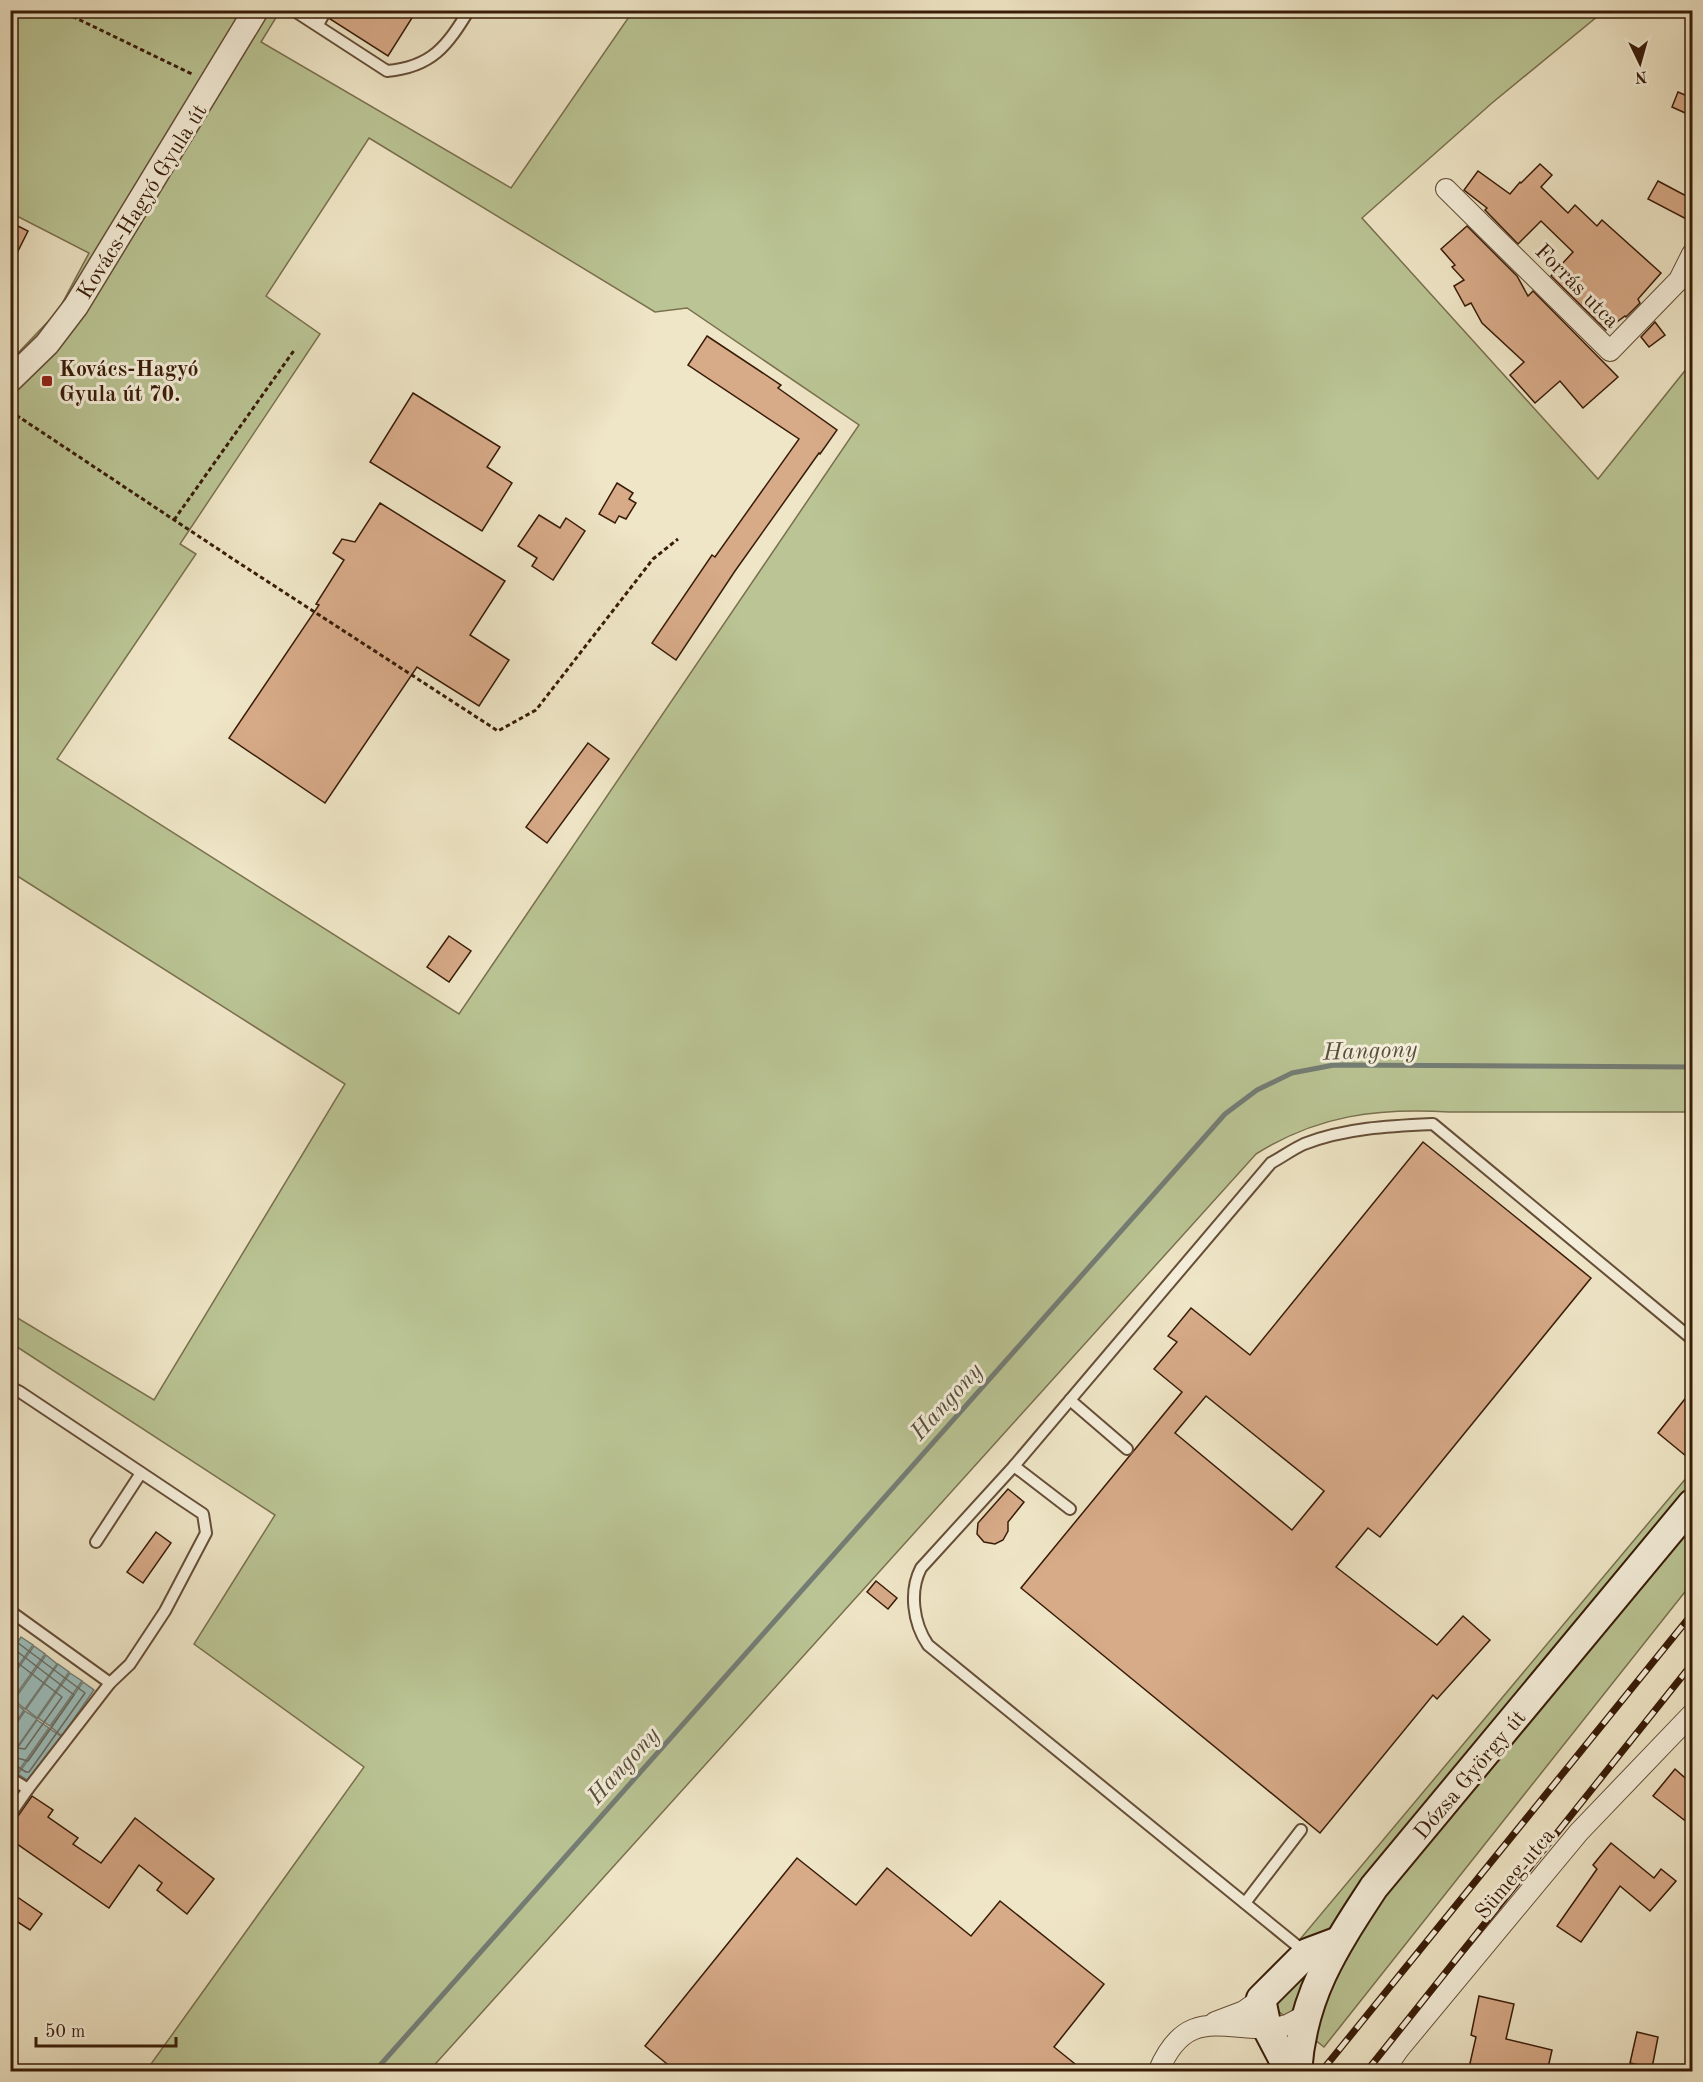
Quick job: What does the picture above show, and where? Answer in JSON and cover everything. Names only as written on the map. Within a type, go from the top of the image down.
[{"type":"main road","name":"Dózsa György út","points":[[1297,2072],[1299,2045],[1306,2015],[1321,1973],[1374,1887],[1692,1504]]},
{"type":"main road","points":[[1290,2072],[1267,2028],[1261,1999],[1307,1953],[1339,1941]]},
{"type":"street","name":"Kovács-Hagyó Gyula út","points":[[10,380],[47,345],[76,306],[256,10]]},
{"type":"street","name":"Forrás utca","points":[[1446,189],[1616,356],[1679,280],[1692,254]]},
{"type":"street","name":"Sümeg utca","points":[[1383,2072],[1399,2049],[1579,1832],[1692,1714]]},
{"type":"street","points":[[1158,2072],[1165,2054],[1176,2041],[1189,2032],[1244,2011],[1261,1999]]},
{"type":"street","points":[[1208,2025],[1229,2024],[1267,2028],[1287,2025],[1306,2015]]},
{"type":"lane","points":[[293,10],[387,71],[404,70],[424,62],[441,51],[469,10]]},
{"type":"lane","points":[[318,25],[327,10]]},
{"type":"lane","points":[[1307,1953],[928,1645],[918,1624],[914,1603],[915,1583],[921,1568],[1014,1466],[1271,1163],[1303,1145],[1349,1132],[1391,1126],[1433,1124],[1692,1339]]},
{"type":"lane","points":[[10,1387],[203,1514],[206,1533],[165,1611],[130,1664],[110,1683],[10,1815]]},
{"type":"lane","points":[[1070,1400],[1127,1449]]},
{"type":"lane","points":[[1014,1466],[1071,1509]]},
{"type":"lane","points":[[96,1542],[141,1473]]},
{"type":"lane","points":[[10,1611],[110,1683]]},
{"type":"lane","points":[[10,1778],[28,1789]]},
{"type":"lane","points":[[1245,1903],[1301,1830]]},
{"type":"path","points":[[59,10],[212,84]]},
{"type":"path","points":[[174,520],[295,349]]},
{"type":"path","points":[[10,411],[498,731],[536,710],[653,559],[678,539]]},
{"type":"green space","points":[[11,11],[280,11],[261,42],[511,188],[633,11],[1604,11],[1492,103],[1362,218],[1598,479],[1692,362],[1692,1112],[1397,1111],[1373,1113],[1302,1130],[1256,1154],[429,2071],[146,2071],[364,1767],[194,1644],[275,1515],[11,1343],[11,1314],[154,1400],[345,1084],[11,872],[10,344],[18,353],[58,311],[89,253],[11,213]],"holes":[[[369,138],[655,312],[687,308],[859,425],[459,1014],[57,759],[196,554],[180,544],[320,334],[266,296]]]},
{"type":"green space","points":[[1692,1471],[1692,1583],[1324,2047],[1255,1993]]},
{"type":"water","points":[[21,1637],[33,1645],[11,1676],[11,1652]]},
{"type":"water","points":[[34,1646],[45,1654],[13,1699],[11,1697],[11,1678]]},
{"type":"water","points":[[46,1655],[57,1664],[25,1709],[14,1700]]},
{"type":"water","points":[[58,1664],[69,1672],[37,1718],[26,1709]]},
{"type":"water","points":[[70,1673],[82,1681],[50,1726],[38,1718]]},
{"type":"water","points":[[83,1682],[94,1690],[62,1736],[51,1727]]},
{"type":"water","points":[[13,1702],[24,1710],[11,1730],[11,1705]]},
{"type":"water","points":[[25,1711],[37,1719],[11,1756],[11,1731]]},
{"type":"water","points":[[37,1720],[49,1728],[17,1773],[11,1768],[11,1757]]},
{"type":"water","points":[[50,1729],[62,1737],[30,1782],[18,1774]]},
{"type":"building","points":[[333,10],[417,10],[388,56],[330,19]]},
{"type":"building","points":[[1678,92],[1692,98],[1692,116],[1672,107]]},
{"type":"building","points":[[1540,164],[1552,175],[1541,187],[1568,213],[1575,205],[1597,226],[1602,220],[1661,273],[1638,299],[1640,303],[1626,317],[1606,330],[1551,276],[1573,252],[1541,221],[1518,244],[1485,210],[1487,208],[1464,190],[1478,171],[1510,194]]},
{"type":"building","points":[[1658,181],[1692,199],[1692,222],[1648,199]]},
{"type":"building","points":[[10,222],[28,231],[10,267]]},
{"type":"building","points":[[1467,226],[1517,276],[1528,296],[1533,291],[1618,377],[1583,408],[1560,381],[1535,403],[1510,375],[1524,362],[1482,323],[1471,303],[1465,306],[1454,286],[1464,280],[1452,267],[1455,265],[1441,249]]},
{"type":"building","points":[[1655,322],[1665,335],[1649,347],[1641,337]]},
{"type":"building","points":[[707,336],[781,385],[778,388],[837,430],[735,571],[676,660],[652,643],[712,555],[715,557],[799,439],[688,365]]},
{"type":"building","points":[[413,393],[500,447],[487,467],[512,483],[482,531],[370,462]]},
{"type":"building","points":[[617,483],[633,493],[629,499],[636,503],[626,519],[619,516],[615,523],[599,514]]},
{"type":"building","points":[[380,503],[505,581],[470,635],[509,660],[479,706],[417,667],[325,803],[229,738],[319,605],[316,604],[344,560],[333,553],[342,539],[355,542]]},
{"type":"building","points":[[539,515],[560,528],[566,518],[585,531],[553,580],[532,566],[537,558],[518,546]]},
{"type":"building","points":[[588,743],[609,759],[547,843],[526,827]]},
{"type":"building","points":[[449,936],[471,951],[449,982],[427,967]]},
{"type":"building","points":[[1423,1142],[1591,1278],[1380,1537],[1368,1528],[1336,1567],[1437,1645],[1463,1616],[1490,1640],[1437,1699],[1433,1695],[1320,1833],[1021,1588],[1182,1392],[1154,1369],[1177,1342],[1168,1336],[1191,1308],[1250,1355]],"holes":[[[1206,1396],[1324,1491],[1292,1530],[1175,1433]]]},
{"type":"building","points":[[1692,1390],[1692,1461],[1658,1433]]},
{"type":"building","points":[[1008,1489],[1024,1502],[1008,1522],[1008,1531],[1003,1540],[995,1544],[984,1542],[977,1534],[978,1523]]},
{"type":"building","points":[[156,1532],[171,1543],[143,1583],[127,1572]]},
{"type":"building","points":[[876,1581],[897,1598],[888,1609],[867,1592]]},
{"type":"building","points":[[1675,1769],[1692,1784],[1692,1826],[1653,1796]]},
{"type":"building","points":[[32,1796],[53,1810],[48,1817],[78,1838],[73,1844],[101,1863],[135,1818],[214,1879],[187,1914],[157,1890],[162,1883],[139,1865],[109,1908],[10,1839],[10,1822],[16,1819]]},
{"type":"building","points":[[1611,1843],[1654,1878],[1661,1869],[1676,1881],[1650,1911],[1620,1886],[1581,1942],[1557,1926],[1597,1869],[1593,1865]]},
{"type":"building","points":[[797,1858],[856,1905],[887,1868],[971,1936],[1000,1901],[1104,1984],[1054,2047],[1085,2072],[677,2072],[645,2046]]},
{"type":"building","points":[[10,1892],[42,1914],[30,1930],[10,1917]]},
{"type":"building","points":[[1479,1996],[1514,2004],[1506,2039],[1552,2050],[1547,2072],[1468,2072],[1476,2037],[1471,2035]]},
{"type":"building","points":[[1637,2032],[1658,2037],[1652,2068],[1630,2063]]},
{"type":"waterway","name":"Hangony","points":[[374,2072],[1225,1114],[1257,1090],[1292,1073],[1334,1065],[1692,1067]]},
{"type":"railway","points":[[1321,2072],[1692,1614]]},
{"type":"railway","points":[[1366,2072],[1692,1664]]},
{"type":"place","name":"Kovács-Hagyó Gyula út 70.","points":[[47,381]]}]
